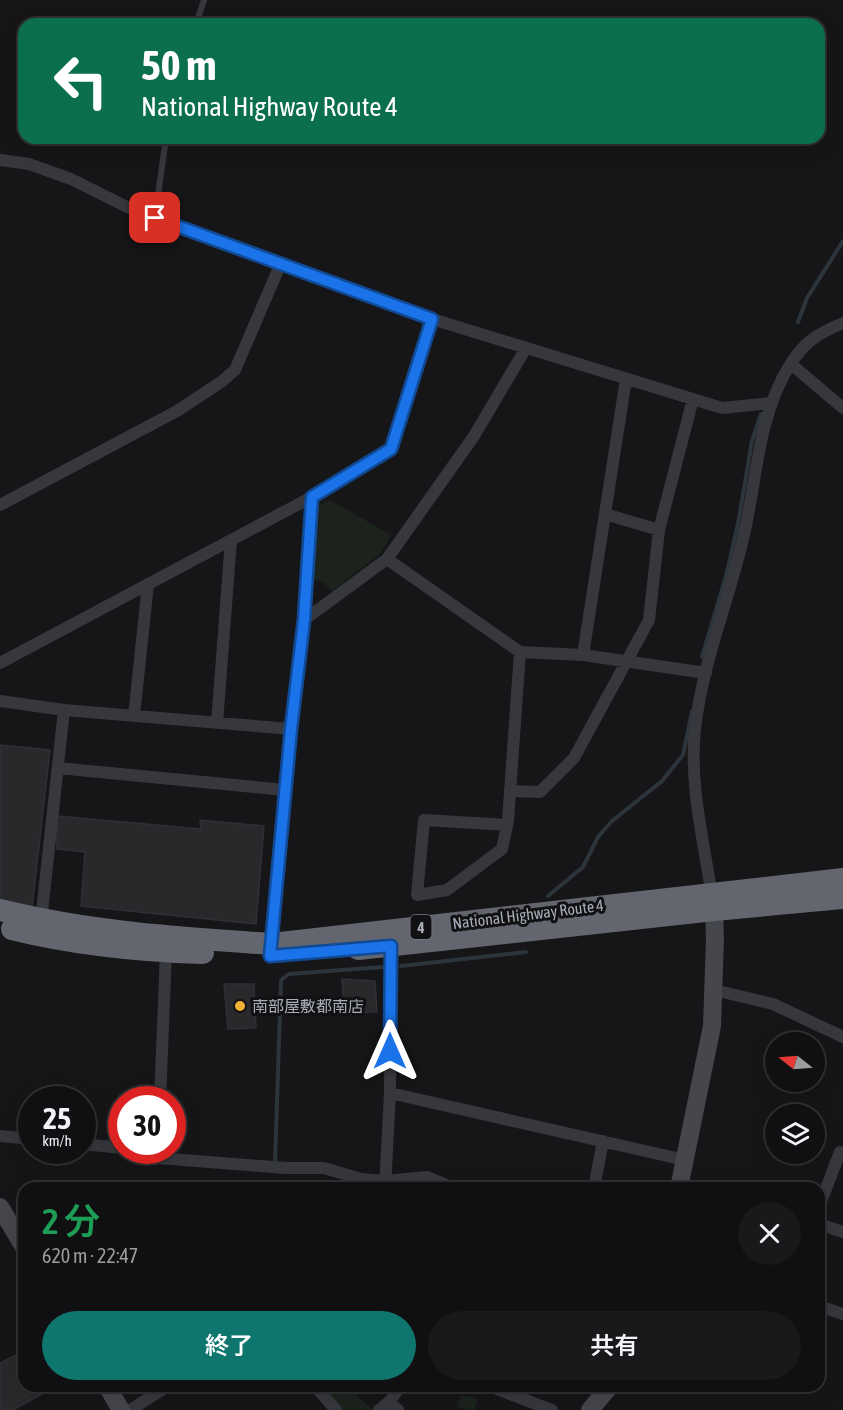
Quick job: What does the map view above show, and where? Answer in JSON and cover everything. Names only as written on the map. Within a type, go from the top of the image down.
[{"type":"highway","name":"National Highway Route 4","points":[[0,926],[40,936],[166,952],[391,946],[712,902],[843,879]]},
{"type":"highway","name":"National Highway Route 4","points":[[0,910],[41,921],[271,950],[712,902],[843,898]]},
{"type":"street","points":[[0,160],[29,164],[71,179],[127,207],[155,218],[432,319],[722,408],[771,403]]},
{"type":"street","points":[[0,505],[177,411],[236,370],[281,263]]},
{"type":"street","points":[[0,663],[312,497],[391,449],[432,319]]},
{"type":"street","points":[[681,1182],[712,1026],[714,990],[712,902],[695,791],[695,729],[706,673],[743,542],[762,432],[771,403],[801,348],[819,333],[843,323]]},
{"type":"street","points":[[304,620],[387,559],[474,436],[526,348]]},
{"type":"street","points":[[791,364],[843,408]]},
{"type":"street","points":[[583,656],[626,378]]},
{"type":"street","points":[[510,791],[540,792],[574,758],[649,620],[659,530],[693,399]]},
{"type":"street","points":[[271,950],[291,729],[304,620],[312,497]]},
{"type":"street","points":[[604,514],[659,530]]},
{"type":"street","points":[[217,723],[231,540]]},
{"type":"street","points":[[387,559],[520,652],[583,656],[706,673]]},
{"type":"street","points":[[134,716],[148,584]]},
{"type":"street","points":[[507,825],[424,820],[417,895],[447,890],[502,849],[507,825],[520,652]]},
{"type":"street","points":[[0,701],[64,710],[291,729]]},
{"type":"street","points":[[41,921],[64,710]]},
{"type":"street","points":[[58,768],[286,790]]},
{"type":"street","points":[[385,1182],[390,1093],[391,946]]},
{"type":"street","points":[[161,1086],[166,952]]},
{"type":"street","points":[[714,990],[773,1004],[843,1037]]},
{"type":"street","points":[[390,1093],[685,1160]]},
{"type":"street","points":[[0,1136],[18,1138]]},
{"type":"street","points":[[595,1182],[603,1141]]},
{"type":"street","points":[[825,1191],[840,1152],[843,1153]]},
{"type":"street","points":[[186,1160],[286,1168],[324,1168],[375,1182]]},
{"type":"street","points":[[397,1182],[427,1177],[439,1182]]},
{"type":"street","points":[[0,1207],[18,1237]]},
{"type":"street","points":[[825,1226],[843,1232]]},
{"type":"street","points":[[825,1308],[843,1314]]},
{"type":"street","points":[[110,1392],[121,1410]]},
{"type":"street","points":[[130,1410],[158,1392]]},
{"type":"street","points":[[320,1392],[336,1410]]},
{"type":"street","points":[[389,1407],[398,1392]]},
{"type":"street","points":[[505,1392],[552,1410]]},
{"type":"street","points":[[590,1410],[605,1392]]},
{"type":"lane","points":[[198,18],[204,0]]},
{"type":"lane","points":[[155,218],[165,144]]},
{"type":"shaded area","points":[[330,500],[391,535],[380,554],[332,591],[322,581],[311,580],[316,507]]},
{"type":"shaded area","points":[[326,1392],[354,1392],[372,1410],[342,1410]]},
{"type":"shaded area","points":[[461,1395],[478,1399],[474,1410],[457,1407]]},
{"type":"building","points":[[0,745],[50,750],[32,907],[0,900]]},
{"type":"building","points":[[57,816],[201,829],[200,820],[264,826],[256,924],[81,906],[85,852],[57,849]]},
{"type":"building","points":[[342,979],[375,981],[377,1012],[344,1013]]},
{"type":"building","name":"南部屋敷都南店","points":[[224,984],[254,984],[256,1028],[228,1029]]},
{"type":"building","points":[[18,1354],[18,1392],[45,1392],[13,1410],[0,1409],[0,1363]]},
{"type":"waterway","points":[[798,322],[807,298],[843,241]]},
{"type":"waterway","points":[[702,657],[726,576],[738,524],[752,441],[761,414]]},
{"type":"waterway","points":[[548,896],[583,867],[598,837],[612,821],[662,781],[683,755],[692,711]]},
{"type":"waterway","points":[[401,966],[526,952]]},
{"type":"waterway","points":[[275,1163],[281,980],[289,974],[383,967]]},
{"type":"place","name":"南部屋敷都南店","points":[[240,1006]]},
{"type":"route","points":[[155,218],[432,319],[391,449],[312,497],[304,620],[291,729],[270,956],[391,946],[390,1051]]}]
